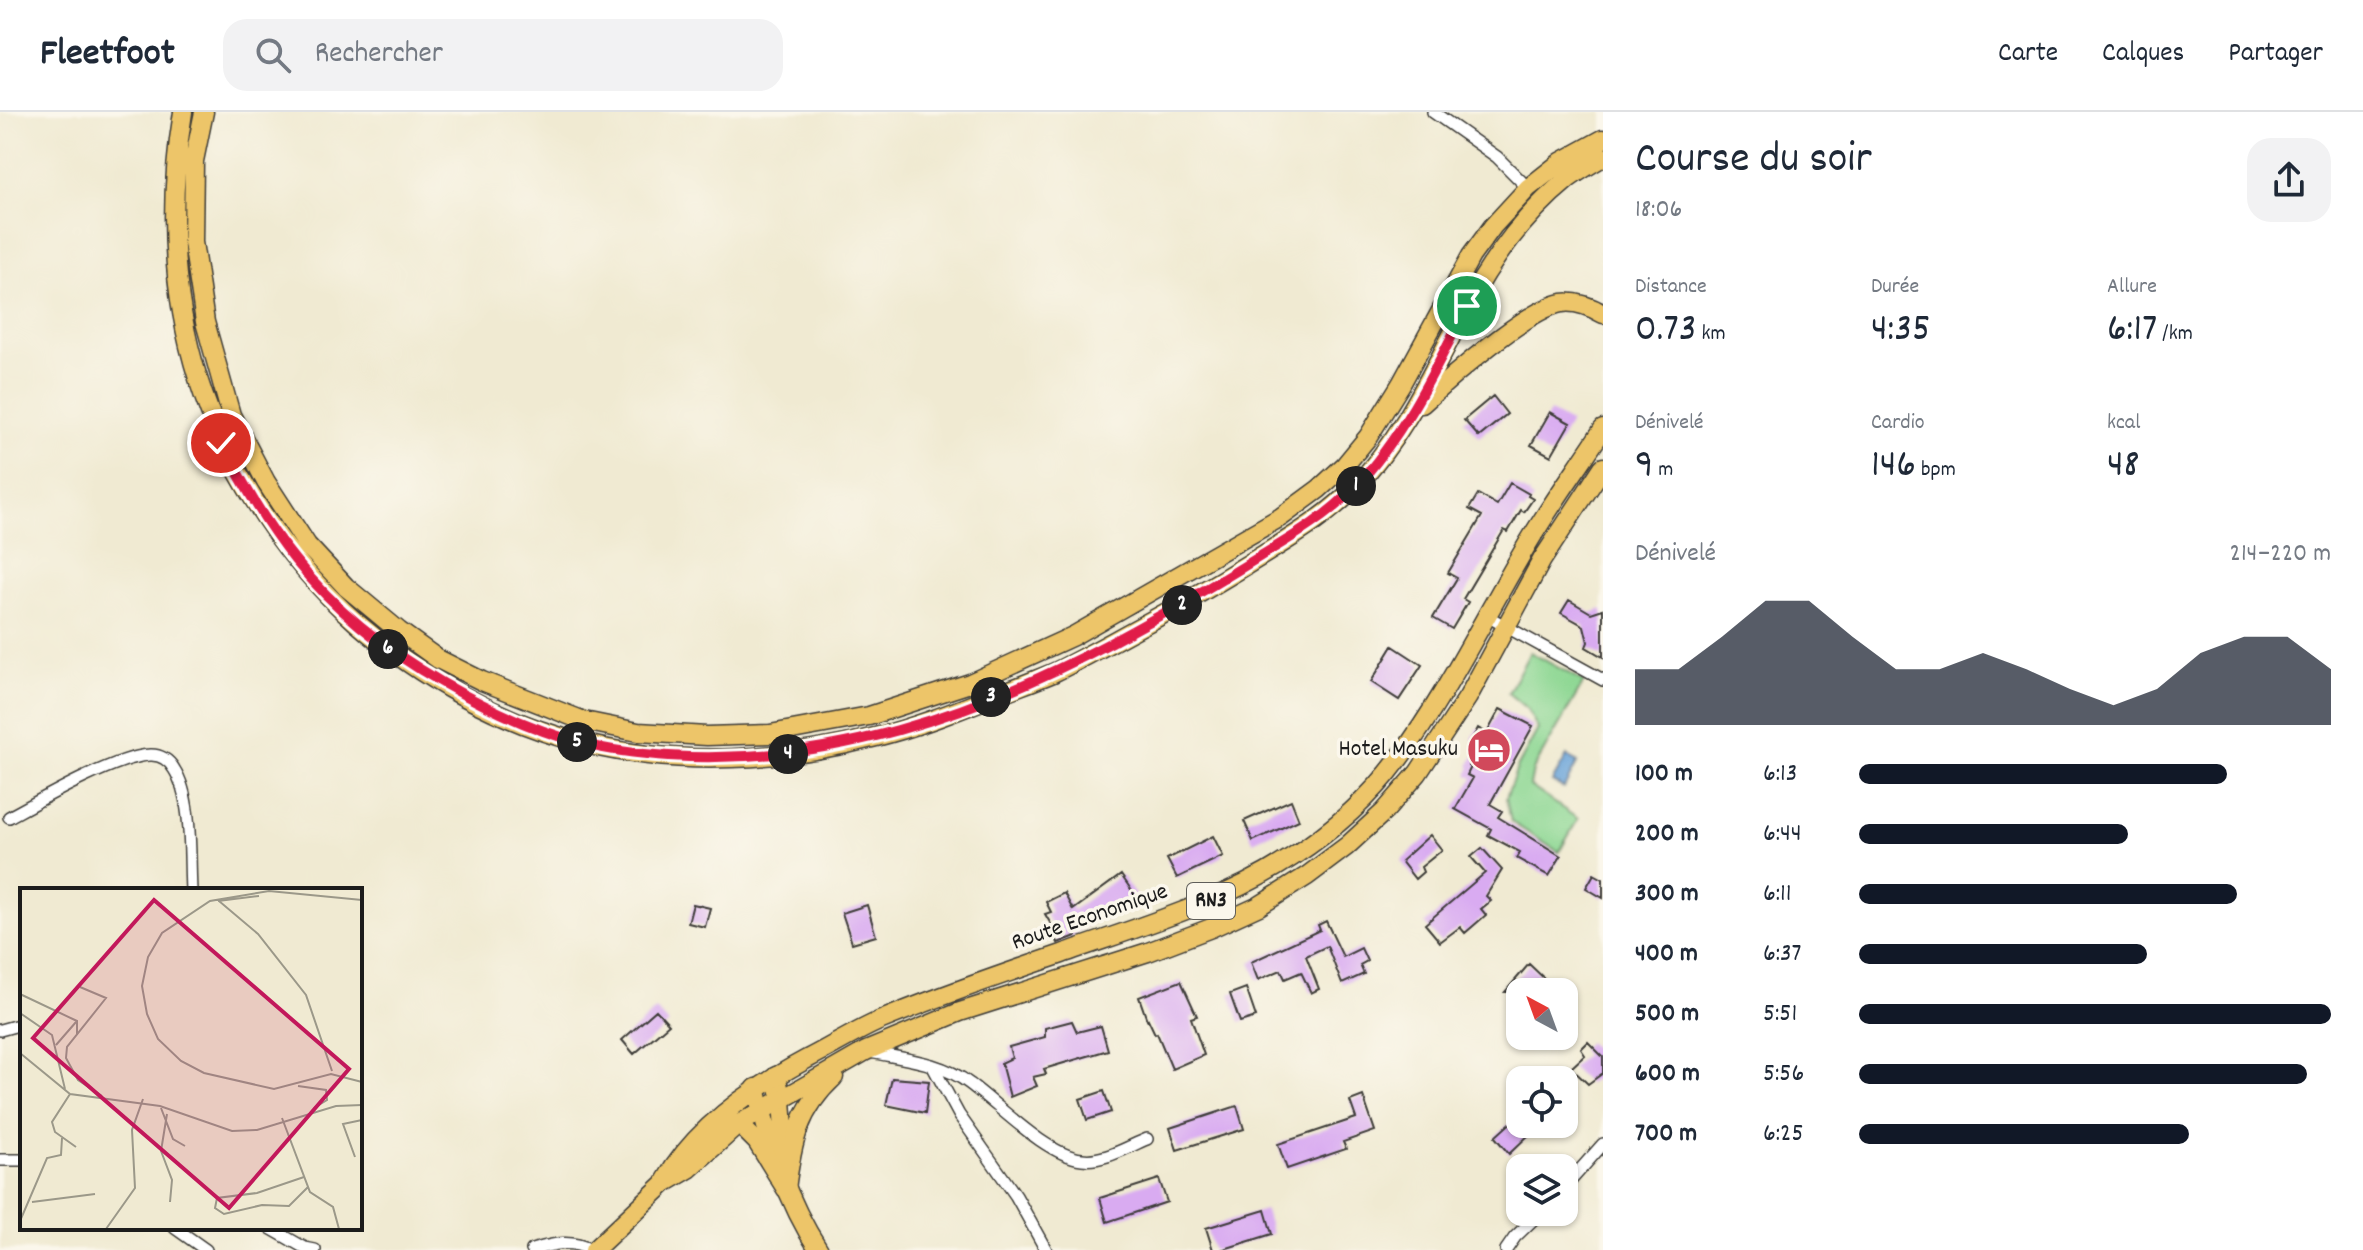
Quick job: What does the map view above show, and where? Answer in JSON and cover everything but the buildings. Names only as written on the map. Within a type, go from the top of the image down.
[{"type":"main road","points":[[183,112],[173,234],[183,325],[196,375],[221,443],[258,506],[296,561],[338,606],[383,646],[479,704],[533,728],[586,744],[639,754],[709,758],[782,754],[876,737],[941,717],[1053,673],[1187,602],[1333,508],[1351,492],[1422,405],[1512,329],[1545,309],[1563,303],[1578,304],[1603,314]]},
{"type":"main road","points":[[204,112],[194,161],[193,242],[205,322],[231,415],[266,482],[307,545],[346,587],[399,631],[438,659],[482,681],[584,721],[652,733],[707,736],[770,734],[869,716],[970,683],[1073,636],[1281,517],[1319,489],[1345,465],[1368,437],[1409,371],[1471,256],[1493,226],[1528,188],[1561,162],[1603,139]]},
{"type":"main road","points":[[1386,451],[1422,394],[1467,306],[1516,232],[1538,206],[1570,178],[1603,157]]},
{"type":"main road","name":"Route Economique","points":[[665,1183],[676,1162],[707,1129],[756,1088],[877,1022],[975,983],[1201,906],[1248,884],[1293,857],[1333,827],[1368,795],[1398,761],[1449,684],[1526,547],[1601,430]]},
{"type":"main road","name":"Route Economique","points":[[592,1250],[665,1183],[689,1169],[739,1124],[863,1053],[960,1012],[1148,952],[1211,928],[1259,906],[1347,846],[1385,811],[1418,773],[1468,697],[1542,560],[1603,467]]},
{"type":"main road","points":[[975,983],[984,1005]]},
{"type":"main road","points":[[786,1189],[798,1126],[814,1098],[863,1053]]},
{"type":"main road","points":[[776,1076],[782,1099],[786,1189]]},
{"type":"main road","points":[[756,1088],[772,1152],[786,1189],[819,1250]]},
{"type":"main road","points":[[739,1124],[757,1142],[786,1189]]},
{"type":"street","points":[[1433,112],[1497,157],[1528,188]]},
{"type":"street","points":[[1487,616],[1603,680]]},
{"type":"street","points":[[9,817],[115,764],[150,755],[165,758],[175,771],[186,808],[191,888]]},
{"type":"street","points":[[0,1030],[20,1025]]},
{"type":"street","points":[[863,1053],[932,1064],[969,1082],[1018,1124],[1063,1154],[1084,1160],[1107,1156],[1147,1139]]},
{"type":"street","points":[[932,1064],[959,1115],[1016,1196],[1046,1250]]},
{"type":"street","points":[[1578,1172],[1603,1144]]},
{"type":"street","points":[[1506,1250],[1526,1226]]},
{"type":"street","points":[[178,1230],[206,1250]]},
{"type":"street","points":[[274,1230],[305,1248],[315,1250]]},
{"type":"street","points":[[532,1250],[563,1242],[592,1250]]},
{"type":"green space","points":[[1530,652],[1584,682],[1533,770],[1530,786],[1578,819],[1559,852],[1511,822],[1506,798],[1517,768],[1538,729],[1527,709],[1508,693]]},
{"type":"water","points":[[1567,756],[1578,762],[1564,788],[1552,782]]},
{"type":"place","name":"Hotel Masuku","points":[[1489,750]]},
{"type":"route","points":[[221,443],[265,518],[296,561],[338,606],[383,646],[479,704],[533,728],[586,744],[639,754],[709,758],[782,754],[876,737],[941,717],[1053,673],[1187,602],[1281,544],[1333,508],[1368,474],[1386,451],[1422,394],[1467,306]]}]
